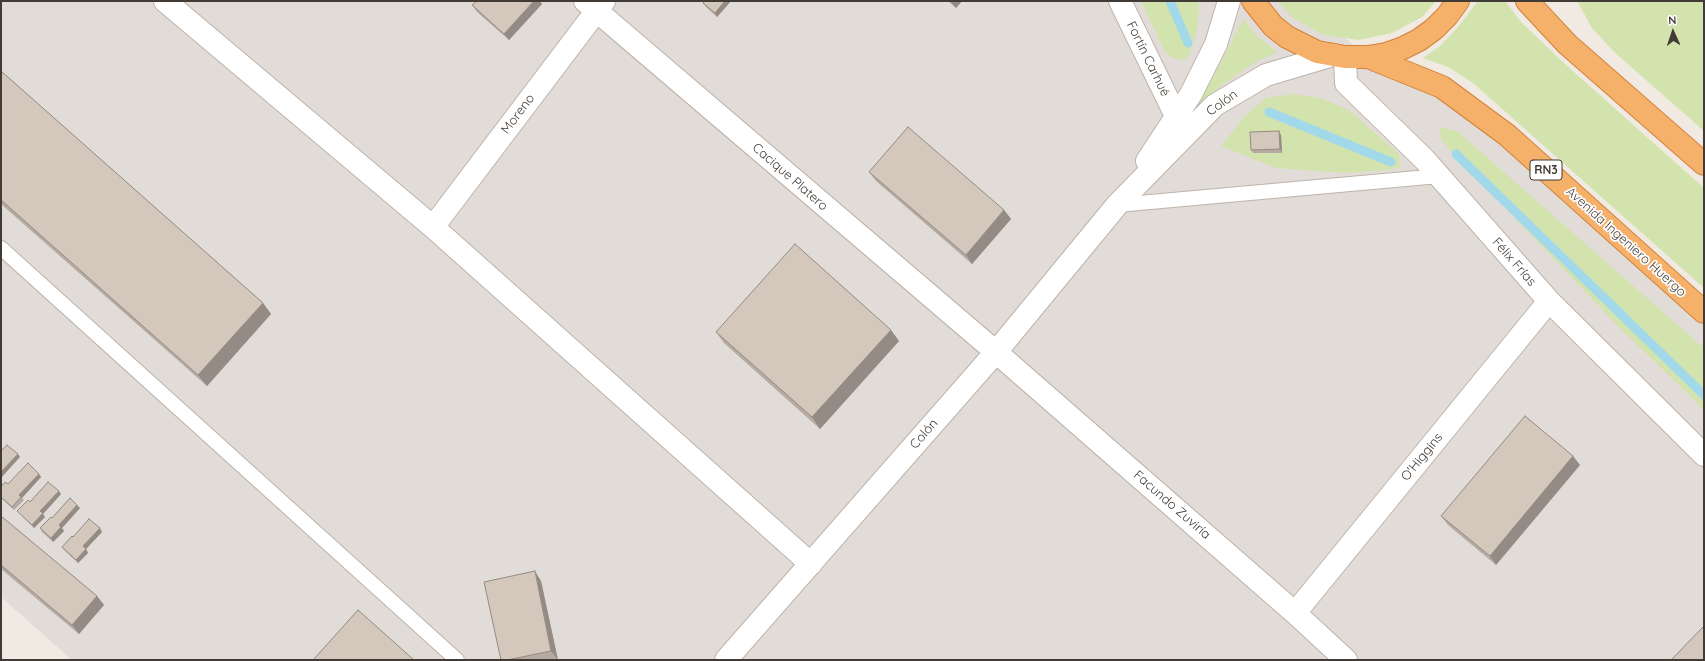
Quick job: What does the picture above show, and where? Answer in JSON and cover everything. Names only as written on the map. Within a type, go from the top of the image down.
[{"type":"highway","name":"RN3","points":[[1253,1],[1273,26],[1287,37],[1317,52],[1339,56],[1368,57],[1386,54],[1419,40],[1434,29],[1447,16],[1458,1]]},
{"type":"highway","points":[[1527,1],[1567,44],[1704,164]]},
{"type":"highway","name":"Avenida Ingeniero Huergo","points":[[1368,57],[1442,87],[1507,135],[1704,312]]},
{"type":"street","points":[[165,1],[433,228],[811,564]]},
{"type":"street","name":"Fortín Carhué","points":[[1120,1],[1176,116]]},
{"type":"street","name":"Colón","points":[[1117,205],[1191,94],[1216,44],[1229,1]]},
{"type":"street","name":"Moreno","points":[[433,228],[595,4]]},
{"type":"street","name":"Cacique Platero","points":[[595,4],[996,352]]},
{"type":"street","name":"Colón","points":[[726,660],[996,352],[1117,205],[1215,105],[1266,75],[1339,56]]},
{"type":"street","name":"Félix Frías","points":[[1339,56],[1346,83],[1425,160],[1549,301],[1704,456]]},
{"type":"street","name":"O'Higgins","points":[[1294,613],[1549,301]]},
{"type":"street","name":"Facundo Zuviría","points":[[996,352],[1346,660]]},
{"type":"lane","points":[[1117,205],[1439,176]]},
{"type":"lane","points":[[1,248],[457,660]]},
{"type":"shaded area","points":[[1,1],[1301,1],[1368,57],[1442,87],[1704,312],[1704,660],[72,660],[1,597]]},
{"type":"green space","points":[[1141,1],[1198,1],[1199,8],[1197,31],[1189,55],[1185,60],[1172,58],[1164,50]]},
{"type":"green space","points":[[1277,1],[1436,1],[1422,17],[1392,33],[1358,40],[1324,35],[1293,18]]},
{"type":"green space","points":[[1478,1],[1505,1],[1521,22],[1565,64],[1704,188],[1704,288],[1473,83],[1448,67],[1423,58],[1440,46],[1458,27]]},
{"type":"green space","points":[[1577,1],[1704,1],[1704,131],[1613,51],[1592,28]]},
{"type":"green space","points":[[1243,19],[1258,37],[1277,52],[1257,61],[1220,86],[1184,124],[1182,122],[1213,78]]},
{"type":"green space","points":[[1292,94],[1321,98],[1349,110],[1398,153],[1401,167],[1389,170],[1344,173],[1276,168],[1221,146],[1245,116],[1266,98]]},
{"type":"green space","points":[[1440,127],[1457,131],[1704,348],[1704,410],[1616,324],[1449,149],[1441,139]]},
{"type":"building","points":[[477,1],[534,1],[504,34],[472,5]]},
{"type":"building","points":[[705,1],[725,1],[715,13],[703,3]]},
{"type":"building","points":[[1,71],[263,303],[198,375],[1,200]]},
{"type":"building","points":[[908,127],[1004,210],[966,255],[869,172]]},
{"type":"building","points":[[1279,131],[1280,149],[1251,150],[1250,132]]},
{"type":"building","points":[[795,244],[891,330],[812,417],[716,332]]},
{"type":"building","points":[[1525,416],[1573,456],[1490,556],[1441,516]]},
{"type":"building","points":[[7,445],[18,454],[1,472],[1,451]]},
{"type":"building","points":[[28,463],[39,474],[19,495],[21,497],[12,507],[1,497],[1,487],[5,482],[8,484]]},
{"type":"building","points":[[48,482],[59,491],[40,511],[43,513],[32,525],[17,511],[28,500],[30,502]]},
{"type":"building","points":[[70,498],[77,505],[59,525],[61,527],[51,538],[40,528],[51,517],[52,518]]},
{"type":"building","points":[[1,516],[97,596],[72,625],[1,565]]},
{"type":"building","points":[[89,519],[100,528],[83,546],[86,549],[76,560],[62,547]]},
{"type":"building","points":[[535,571],[551,651],[501,660],[484,582]]},
{"type":"building","points":[[358,610],[414,660],[313,660]]},
{"type":"building","points":[[1704,626],[1704,660],[1671,660]]},
{"type":"waterway","points":[[1170,1],[1188,43]]},
{"type":"waterway","points":[[1269,112],[1391,162]]},
{"type":"waterway","points":[[1456,154],[1704,395]]}]
